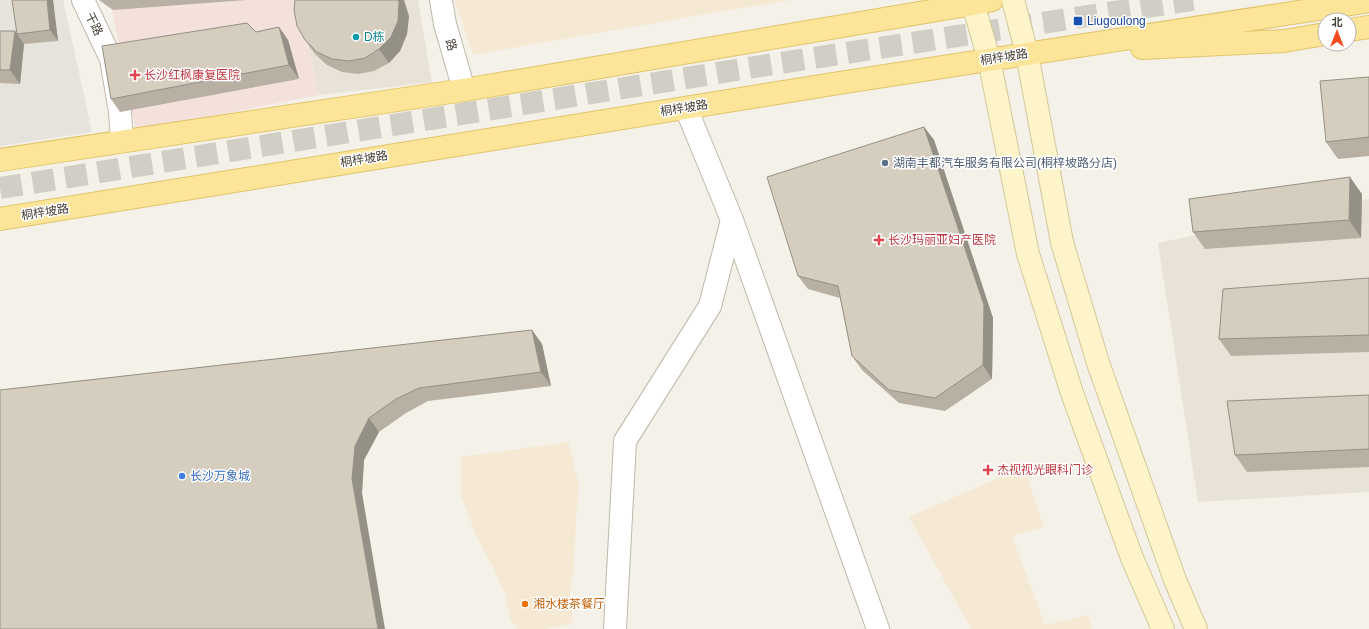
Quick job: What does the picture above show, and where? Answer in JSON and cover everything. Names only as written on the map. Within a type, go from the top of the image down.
[{"type":"main road","points":[[1013,0],[1027,54],[1065,250],[1098,363],[1175,580],[1196,629]]},
{"type":"main road","points":[[0,160],[464,90],[979,1],[989,60],[1028,254],[1072,393],[1132,558],[1163,629]]},
{"type":"main road","name":"桐梓坡路","points":[[0,219],[686,108],[1369,1]]},
{"type":"main road","points":[[1357,29],[1369,27]]},
{"type":"main road","points":[[1027,54],[1284,41],[1317,35]]},
{"type":"street","name":"干路","points":[[83,0],[111,60],[120,112],[122,141]]},
{"type":"street","name":"路","points":[[440,0],[445,24],[464,90]]},
{"type":"street","points":[[686,108],[732,220],[878,629]]},
{"type":"street","points":[[615,629],[625,441],[710,306],[732,220]]},
{"type":"shaded area","points":[[0,0],[63,0],[92,132],[0,146]]},
{"type":"shaded area","points":[[110,0],[298,0],[319,95],[136,131]]},
{"type":"shaded area","name":"D栋","points":[[298,0],[418,0],[432,82],[319,95]]},
{"type":"shaded area","points":[[455,0],[792,0],[473,55]]},
{"type":"shaded area","points":[[1369,199],[1369,492],[1198,502],[1158,243]]},
{"type":"shaded area","points":[[568,442],[579,485],[574,565],[570,593],[573,623],[547,629],[517,629],[510,618],[505,594],[475,533],[461,496],[461,457]]},
{"type":"shaded area","points":[[1023,467],[1044,527],[1012,536],[1045,625],[1088,615],[1093,629],[971,629],[909,517]]},
{"type":"building","points":[[12,0],[47,0],[50,30],[17,34]]},
{"type":"building","name":"D栋","points":[[295,0],[398,0],[398,21],[391,37],[379,49],[365,58],[349,61],[332,59],[317,52],[305,40],[297,26],[294,10]]},
{"type":"building","points":[[247,23],[256,32],[279,27],[289,65],[111,99],[102,46]]},
{"type":"building","points":[[0,31],[15,31],[10,70],[0,70]]},
{"type":"building","points":[[1369,77],[1369,137],[1326,142],[1320,81]]},
{"type":"building","name":"长沙玛丽亚妇产医院","points":[[924,127],[984,305],[983,365],[935,398],[889,390],[852,356],[838,286],[798,276],[767,177]]},
{"type":"building","points":[[1350,177],[1349,220],[1193,232],[1189,199]]},
{"type":"building","points":[[1369,278],[1369,335],[1219,339],[1223,289]]},
{"type":"building","name":"长沙万象城","points":[[532,330],[541,372],[419,388],[396,399],[369,418],[355,446],[352,479],[378,629],[0,629],[0,390]]},
{"type":"building","points":[[1369,395],[1369,449],[1235,455],[1227,401]]},
{"type":"tunnel","points":[[0,188],[761,66],[1193,0]]},
{"type":"place","name":"Liugoulong","points":[[1078,21]]},
{"type":"place","name":"D栋","points":[[356,37]]},
{"type":"place","name":"长沙红枫康复医院","points":[[135,75]]},
{"type":"place","name":"湖南丰都汽车服务有限公司(桐梓坡路分店)","points":[[885,163]]},
{"type":"place","name":"长沙玛丽亚妇产医院","points":[[879,240]]},
{"type":"place","name":"杰视视光眼科门诊","points":[[988,470]]},
{"type":"place","name":"长沙万象城","points":[[182,476]]},
{"type":"place","name":"湘水楼茶餐厅","points":[[525,604]]}]
